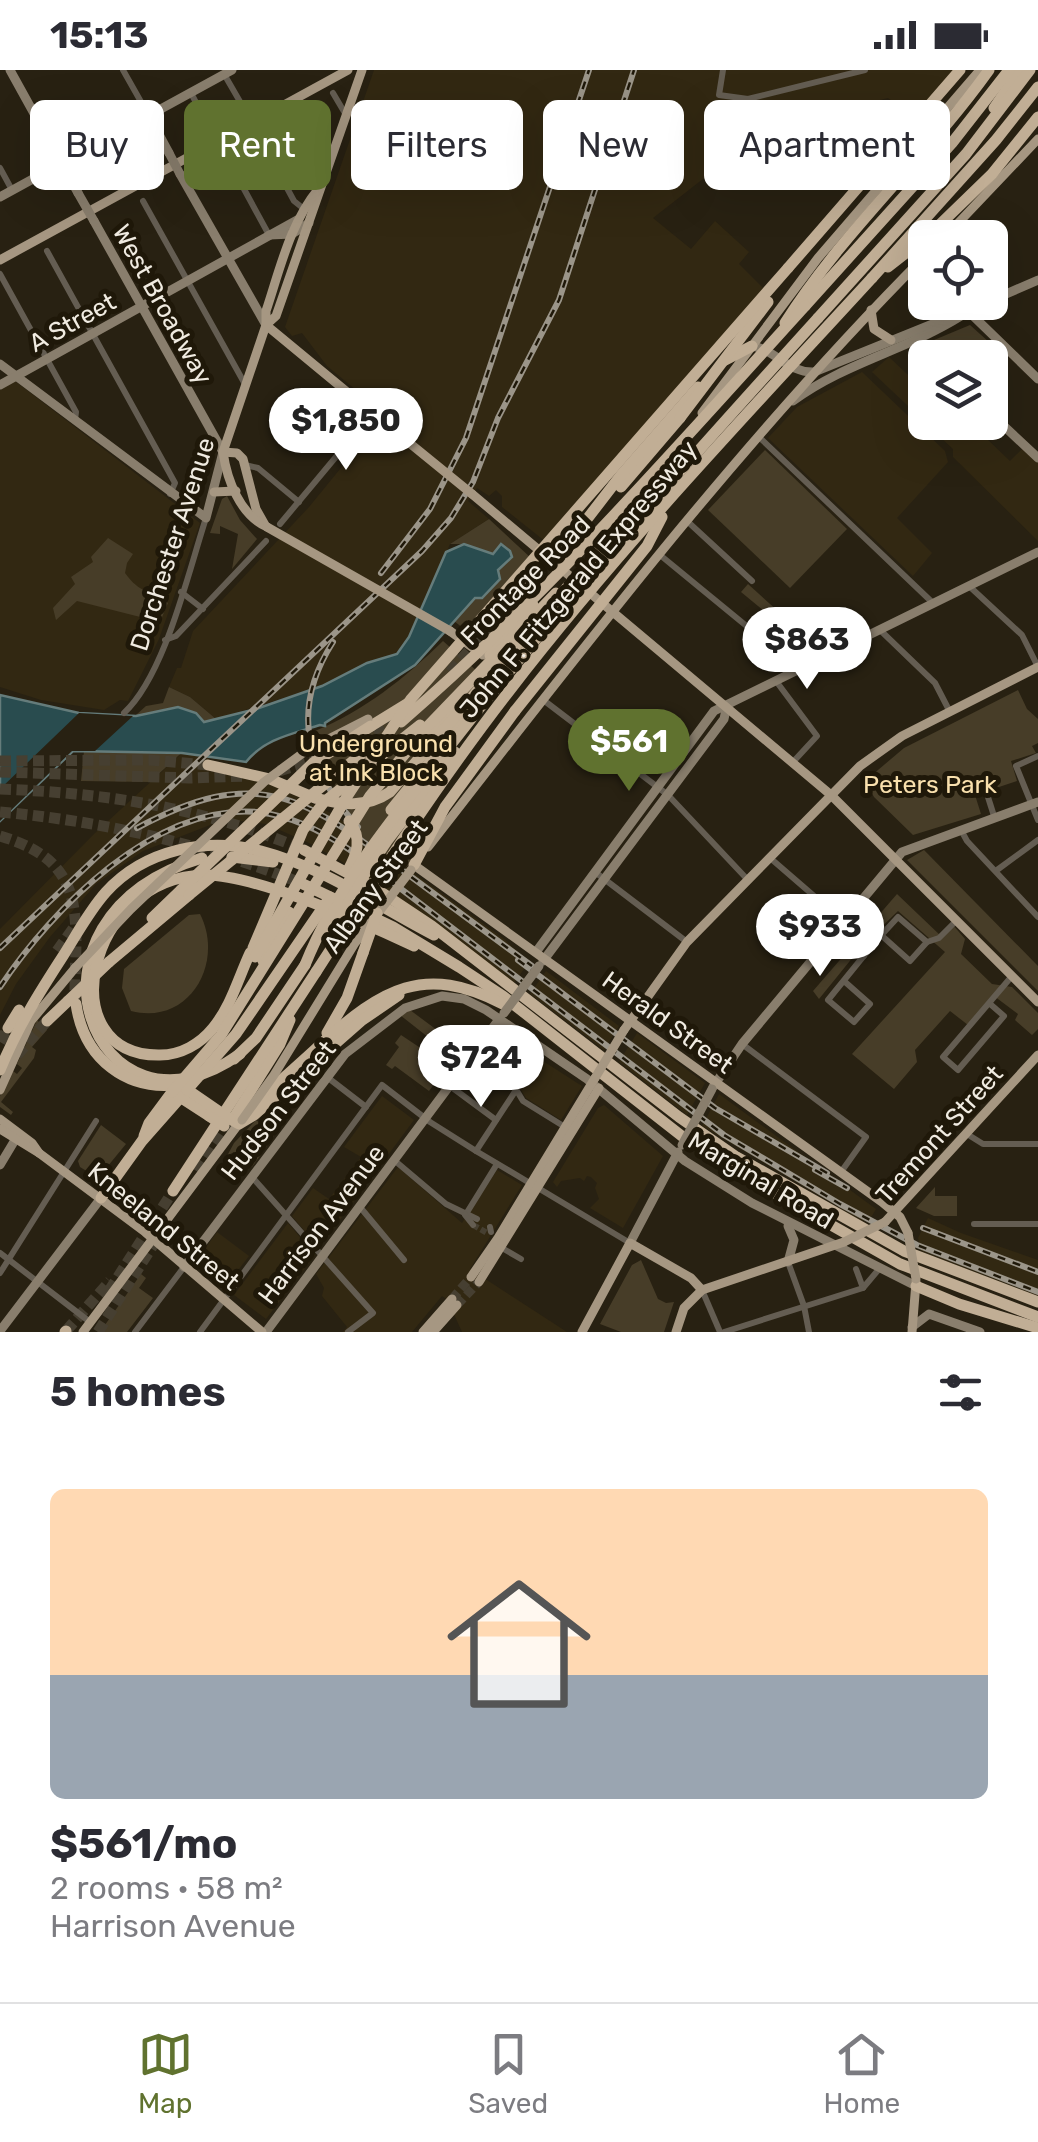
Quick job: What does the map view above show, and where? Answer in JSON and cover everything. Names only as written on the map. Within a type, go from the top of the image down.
[{"type":"highway","points":[[180,1091],[216,1041],[256,959],[375,750],[411,699],[960,70]]},
{"type":"highway","points":[[809,310],[832,258],[944,130],[990,70]]},
{"type":"highway","name":"John F. Fitzgerald Expressway","points":[[47,1021],[72,1003],[109,962],[185,893],[430,696],[567,574],[774,340],[809,310],[1009,70]]},
{"type":"highway","points":[[459,967],[367,926],[262,886],[232,878],[196,876],[150,890],[119,916],[99,954],[94,999],[99,1017],[115,1038],[139,1052],[166,1055],[190,1048],[206,1036],[238,985],[256,959],[348,826],[396,762],[968,142],[1020,70]]},
{"type":"highway","points":[[101,1198],[142,1141],[149,1123],[243,1024],[336,880],[411,784],[809,310],[974,145],[1030,70]]},
{"type":"highway","name":"John F. Fitzgerald Expressway","points":[[173,1191],[297,1001],[311,968],[505,697],[670,500],[996,140],[1038,87]]},
{"type":"highway","points":[[944,220],[992,174],[1038,117]]},
{"type":"highway","points":[[872,278],[908,251]]},
{"type":"highway","points":[[561,550],[680,418],[775,292],[788,268]]},
{"type":"highway","points":[[574,536],[709,374],[730,356],[752,346]]},
{"type":"highway","points":[[413,867],[444,807],[515,711],[648,546],[670,500]]},
{"type":"highway","points":[[315,798],[349,804],[378,800],[396,786],[567,574]]},
{"type":"highway","points":[[502,614],[536,577]]},
{"type":"highway","points":[[256,959],[299,839],[315,812],[329,796],[427,719],[534,604]]},
{"type":"highway","points":[[349,804],[372,798],[389,787],[440,726],[484,656]]},
{"type":"highway","points":[[72,1003],[94,1052],[113,1070],[136,1082],[166,1086],[214,1074],[240,1054],[311,968],[326,919],[358,868],[490,691]]},
{"type":"highway","points":[[185,893],[313,763],[370,722],[410,702]]},
{"type":"highway","points":[[208,765],[270,779],[315,798],[347,818],[357,833],[356,855],[336,880]]},
{"type":"highway","points":[[0,1070],[20,1022],[109,889],[137,867],[174,851],[225,846],[274,855],[336,880],[460,948]]},
{"type":"highway","points":[[304,850],[387,895],[736,1156],[904,1251],[1038,1302]]},
{"type":"highway","points":[[119,888],[156,868],[202,858],[261,860],[336,880]]},
{"type":"highway","points":[[202,858],[152,877],[110,913],[96,934],[87,960],[86,1009],[106,1050],[139,1073],[190,1077],[240,1054]]},
{"type":"highway","points":[[303,884],[393,927],[459,967],[530,1017],[683,1137],[751,1180],[900,1264],[1038,1317]]},
{"type":"highway","points":[[316,1049],[344,1004],[377,913]]},
{"type":"highway","points":[[8,1028],[56,951]]},
{"type":"highway","points":[[236,1122],[374,1000],[401,988],[421,984],[464,986],[530,1017]]},
{"type":"highway","points":[[236,1122],[278,1094],[376,1009],[421,984]]},
{"type":"highway","points":[[236,1122],[280,1044],[297,1001]]},
{"type":"highway","points":[[180,1091],[236,1122]]},
{"type":"highway","points":[[916,1283],[959,1304],[1038,1328]]},
{"type":"main road","name":"West Broadway","points":[[10,70],[30,106]]},
{"type":"main road","points":[[0,260],[348,70]]},
{"type":"main road","name":"Dorchester Avenue","points":[[266,325],[276,316],[304,217],[319,188],[362,70]]},
{"type":"main road","name":"Frontage Road","points":[[534,604],[567,574],[658,472],[825,249],[980,70]]},
{"type":"main road","points":[[164,108],[225,72]]},
{"type":"main road","points":[[961,220],[1038,139]]},
{"type":"main road","points":[[164,145],[266,325],[831,794],[1038,1002]]},
{"type":"main road","points":[[0,197],[30,180]]},
{"type":"main road","name":"West Broadway","points":[[76,190],[223,452],[225,466],[252,518],[450,631],[541,699]]},
{"type":"main road","name":"A Street","points":[[269,235],[292,234],[304,217]]},
{"type":"main road","name":"A Street","points":[[0,385],[304,217]]},
{"type":"main road","name":"Dorchester Avenue","points":[[206,518],[292,234]]},
{"type":"main road","points":[[774,417],[908,273]]},
{"type":"main road","name":"Albany Street","points":[[1008,293],[1038,280]]},
{"type":"main road","points":[[871,310],[874,330],[891,340]]},
{"type":"main road","name":"Albany Street","points":[[811,376],[944,320]]},
{"type":"main road","name":"Albany Street","points":[[915,340],[952,320]]},
{"type":"main road","points":[[977,320],[1038,379]]},
{"type":"main road","name":"Albany Street","points":[[83,1332],[271,1080],[348,953],[377,913],[541,699],[758,436],[774,417],[823,380],[908,343]]},
{"type":"main road","points":[[752,346],[811,376]]},
{"type":"main road","points":[[0,364],[206,518]]},
{"type":"main road","points":[[1008,429],[1038,458]]},
{"type":"main road","name":"West Broadway","points":[[223,452],[237,453],[245,465]]},
{"type":"main road","points":[[245,465],[256,509],[266,527]]},
{"type":"main road","points":[[214,492],[236,491]]},
{"type":"main road","points":[[600,535],[596,549],[604,568],[615,576],[639,580]]},
{"type":"main road","name":"Harrison Avenue","points":[[264,1332],[502,1016],[595,872],[714,710],[1038,553]]},
{"type":"main road","name":"Frontage Road","points":[[410,702],[484,656]]},
{"type":"main road","points":[[475,1279],[496,1237],[535,1186],[624,1030],[687,942],[831,794],[884,748],[1038,667]]},
{"type":"main road","name":"Harrison Avenue","points":[[540,959],[724,720],[727,705]]},
{"type":"main road","points":[[0,1090],[35,1016],[131,909],[271,776],[307,750],[370,722]]},
{"type":"main road","points":[[582,1332],[714,1085],[742,1044],[843,920],[911,846],[1034,803]]},
{"type":"main road","name":"Herald Street","points":[[413,867],[634,1021],[714,1085],[896,1212]]},
{"type":"main road","name":"Hudson Street","points":[[184,1267],[326,1076],[376,1027],[426,998],[442,996],[464,1000],[502,1016]]},
{"type":"main road","name":"Marginal Road","points":[[502,1016],[679,1150],[778,1218],[916,1283]]},
{"type":"main road","name":"Tremont Street","points":[[702,1290],[839,1244],[886,1222],[1038,1055]]},
{"type":"main road","points":[[535,1186],[595,1083]]},
{"type":"main road","name":"Kneeland Street","points":[[0,1118],[39,1153]]},
{"type":"main road","name":"Kneeland Street","points":[[0,1129],[101,1198],[264,1332]]},
{"type":"main road","points":[[0,1165],[15,1140]]},
{"type":"main road","points":[[0,1331],[101,1198]]},
{"type":"main road","points":[[896,1212],[908,1233],[916,1283],[912,1330]]},
{"type":"main road","points":[[778,1218],[793,1235],[788,1262]]},
{"type":"main road","points":[[630,1243],[686,1274],[702,1290],[687,1303],[676,1332]]},
{"type":"main road","points":[[429,1331],[455,1302]]},
{"type":"main road","points":[[912,1330],[929,1314],[980,1332]]},
{"type":"street","points":[[123,70],[140,100]]},
{"type":"street","points":[[723,70],[718,94],[744,100],[865,70]]},
{"type":"street","points":[[225,72],[304,217]]},
{"type":"street","points":[[191,93],[195,100]]},
{"type":"street","points":[[333,93],[346,115]]},
{"type":"street","points":[[0,168],[12,190]]},
{"type":"street","points":[[245,190],[269,235]]},
{"type":"street","points":[[143,201],[246,386]]},
{"type":"street","points":[[46,251],[175,484],[170,494]]},
{"type":"street","points":[[0,274],[76,412],[75,421]]},
{"type":"street","points":[[280,524],[365,422]]},
{"type":"street","points":[[758,436],[934,603]]},
{"type":"street","points":[[245,465],[258,468],[300,502]]},
{"type":"street","name":"Dorchester Avenue","points":[[124,713],[141,693],[166,640],[206,518]]},
{"type":"street","points":[[686,524],[752,581]]},
{"type":"street","points":[[166,640],[176,636],[266,541]]},
{"type":"street","points":[[660,555],[799,670]]},
{"type":"street","points":[[969,586],[1022,636],[1038,667]]},
{"type":"street","points":[[181,592],[203,609]]},
{"type":"street","points":[[880,630],[935,683],[950,712]]},
{"type":"street","points":[[776,681],[817,736],[793,762]]},
{"type":"street","points":[[541,699],[668,795],[747,879]]},
{"type":"street","points":[[1038,756],[1016,765],[1038,820]]},
{"type":"street","points":[[987,794],[994,816]]},
{"type":"street","points":[[960,830],[1038,917]]},
{"type":"street","points":[[997,870],[1038,840]]},
{"type":"street","points":[[769,857],[843,920]]},
{"type":"street","points":[[595,872],[687,942]]},
{"type":"street","points":[[844,981],[870,1004],[854,1022],[828,1000],[881,935],[898,917],[927,942]]},
{"type":"street","points":[[881,935],[910,960],[957,920]]},
{"type":"street","points":[[834,933],[864,956]]},
{"type":"street","points":[[989,1003],[1004,1016],[958,1070],[943,1057],[989,1003],[1012,976]]},
{"type":"street","points":[[485,1038],[523,1101],[566,1128]]},
{"type":"street","points":[[742,1044],[866,1137],[840,1172]]},
{"type":"street","points":[[326,1076],[366,1107]]},
{"type":"street","points":[[200,1332],[382,1085],[496,1164],[630,1243]]},
{"type":"street","points":[[450,1086],[496,1120]]},
{"type":"street","points":[[476,1151],[516,1089]]},
{"type":"street","points":[[0,1273],[96,1122]]},
{"type":"street","points":[[968,1134],[983,1144],[1038,1144]]},
{"type":"street","points":[[394,1160],[446,1204],[475,1222]]},
{"type":"street","points":[[466,1216],[496,1164]]},
{"type":"street","points":[[251,1176],[373,1312],[348,1332]]},
{"type":"street","points":[[359,1207],[404,1260]]},
{"type":"street","points":[[974,1224],[1038,1224]]},
{"type":"street","points":[[496,1237],[521,1259]]},
{"type":"street","points":[[0,1253],[90,1322]]},
{"type":"street","points":[[788,1262],[809,1332]]},
{"type":"street","name":"Hudson Street","points":[[136,1332],[184,1267]]},
{"type":"street","points":[[856,1269],[863,1288]]},
{"type":"street","points":[[702,1290],[722,1332],[863,1288],[880,1269]]},
{"type":"shaded area","points":[[374,70],[955,70],[928,100],[704,100],[704,178],[653,218],[691,249],[715,221],[749,252],[739,264],[765,290],[546,542],[502,507],[502,496],[496,490],[489,496],[477,488],[468,501],[489,519],[450,544],[409,637],[397,654],[322,686],[216,719],[190,697],[169,687],[177,668],[181,668],[193,631],[309,507],[385,414],[327,366],[302,333],[292,336],[285,327],[351,136],[351,190],[523,190],[523,100],[364,100]]},
{"type":"shaded area","points":[[889,357],[908,375],[908,406],[872,372]]},
{"type":"shaded area","points":[[862,372],[908,416],[908,440],[933,440],[945,451],[948,462],[897,518],[932,553],[913,576],[768,438],[797,407]]},
{"type":"shaded area","points":[[15,381],[200,523],[159,639],[128,701],[120,700],[104,710],[41,700],[0,687],[0,390]]},
{"type":"shaded area","points":[[943,440],[988,440],[1010,461],[1023,448],[1038,462],[1038,541],[953,457],[953,449]]},
{"type":"shaded area","points":[[182,753],[209,755],[208,771],[276,786],[333,814],[504,939],[529,962],[514,983],[358,871],[309,843],[266,824],[218,822],[143,851],[96,884],[50,937],[16,984],[0,1015],[0,929]]},
{"type":"shaded area","points":[[546,971],[619,1026],[604,1050],[530,994]]},
{"type":"shaded area","points":[[637,1033],[705,1083],[687,1115],[619,1062]]},
{"type":"shaded area","points":[[501,1034],[582,1086],[561,1120],[526,1098],[492,1041]]},
{"type":"shaded area","points":[[719,1094],[876,1209],[872,1216],[862,1221],[702,1126]]},
{"type":"shaded area","points":[[382,1096],[414,1120],[319,1248],[292,1216],[313,1188],[329,1199],[361,1157],[344,1147]]},
{"type":"shaded area","points":[[604,1105],[663,1156],[623,1228],[590,1208],[599,1199],[597,1183],[591,1177],[584,1181],[561,1181],[557,1187],[553,1182],[598,1108]]},
{"type":"shaded area","points":[[398,1167],[462,1223],[497,1170],[522,1185],[470,1269],[567,1332],[462,1332],[442,1296],[412,1332],[343,1332],[347,1327],[322,1296],[324,1288],[316,1274]]},
{"type":"shaded area","points":[[928,1218],[1038,1260],[1038,1296],[921,1251],[918,1238]]},
{"type":"shaded area","points":[[288,1223],[315,1255],[266,1319],[234,1295]]},
{"type":"shaded area","points":[[217,1232],[249,1256],[226,1286],[196,1261]]},
{"type":"green space","points":[[970,325],[987,340],[934,340]]},
{"type":"green space","points":[[765,450],[847,529],[790,588],[708,510]]},
{"type":"green space","points":[[227,496],[240,520],[257,539],[232,569],[238,534],[220,526],[220,534],[210,533],[222,499]]},
{"type":"green space","points":[[489,519],[531,558],[468,632],[454,621],[476,598],[483,598],[498,570],[511,558],[510,551],[501,544],[493,554],[464,544],[450,544]]},
{"type":"green space","points":[[108,538],[133,554],[125,573],[131,580],[168,603],[160,622],[77,601],[56,620],[53,608],[75,584],[71,577],[93,562],[91,557]]},
{"type":"green space","points":[[748,584],[820,649],[814,652],[741,592]]},
{"type":"green space","name":"Underground at Ink Block","points":[[443,641],[486,679],[396,815],[423,835],[407,867],[362,838],[328,771],[315,731],[383,692]]},
{"type":"green space","points":[[169,687],[190,697],[216,719],[207,721],[205,731],[150,782],[81,781],[84,751],[96,751],[146,706],[163,703]]},
{"type":"green space","name":"Peters Park","points":[[1018,690],[1027,709],[1038,719],[1038,743],[1032,746],[1036,753],[1011,761],[1017,781],[975,795],[981,814],[913,835],[874,797],[865,781],[904,748]]},
{"type":"green space","points":[[924,850],[1038,966],[1038,991],[907,860]]},
{"type":"green space","points":[[897,894],[942,937],[953,925],[965,939],[961,954],[992,984],[1012,987],[1038,1013],[1038,1029],[1032,1035],[1015,1020],[1018,1014],[994,996],[968,1025],[950,1011],[915,1050],[917,1062],[894,1089],[852,1054],[945,952],[898,911],[862,946],[819,999],[813,991]]},
{"type":"green space","points":[[200,914],[208,952],[197,986],[170,1009],[152,1013],[131,1011],[122,988],[124,969],[189,915]]},
{"type":"green space","points":[[410,1010],[449,1039],[423,1074],[435,1083],[429,1091],[395,1066],[392,1069],[386,1065],[399,1047],[395,1043],[401,1035],[425,1051],[433,1041],[400,1015]]},
{"type":"green space","points":[[37,1020],[47,1030],[32,1047],[36,1050],[34,1058],[1,1102],[13,1112],[11,1115],[0,1107],[0,1096],[13,1071],[17,1074],[22,1068],[17,1064]]},
{"type":"green space","points":[[256,1120],[275,1134],[248,1168],[234,1152],[227,1156]]},
{"type":"green space","points":[[101,1125],[126,1144],[98,1178],[80,1167],[78,1161]]},
{"type":"green space","points":[[935,1187],[935,1196],[957,1196],[957,1216],[934,1216],[916,1208]]},
{"type":"green space","points":[[641,1260],[658,1299],[674,1302],[664,1332],[621,1332],[600,1324],[632,1265]]},
{"type":"green space","points":[[141,1274],[146,1278],[139,1288],[153,1298],[127,1332],[100,1332]]},
{"type":"water","points":[[464,544],[493,554],[501,544],[512,557],[498,570],[500,579],[482,598],[475,598],[415,665],[325,726],[279,738],[246,762],[182,753],[73,751],[0,821],[0,695],[79,713],[136,716],[178,707],[196,713],[204,722],[256,709],[397,654],[409,637],[446,552]]},
{"type":"pier","points":[[79,713],[133,716],[95,751],[72,751],[0,821],[0,789]]},
{"type":"tunnel","points":[[536,577],[561,550]]},
{"type":"tunnel","points":[[450,672],[502,614]]},
{"type":"tunnel","points":[[345,748],[401,713]]},
{"type":"tunnel","points":[[279,771],[318,759]]},
{"type":"tunnel","points":[[0,761],[149,760],[208,765]]},
{"type":"tunnel","points":[[0,772],[246,776]]},
{"type":"tunnel","points":[[0,789],[78,794],[155,805],[230,823],[304,850]]},
{"type":"tunnel","points":[[0,812],[154,837],[303,884]]},
{"type":"tunnel","points":[[0,836],[51,862],[64,879],[75,921],[75,1000]]},
{"type":"tunnel","points":[[57,951],[77,923]]},
{"type":"tunnel","points":[[17,1055],[47,1021]]},
{"type":"tunnel","points":[[0,1042],[8,1028]]},
{"type":"tunnel","points":[[198,1172],[232,1120]]},
{"type":"tunnel","points":[[109,1291],[173,1191]]},
{"type":"tunnel","points":[[473,1225],[487,1233]]},
{"type":"tunnel","points":[[98,1332],[157,1239]]},
{"type":"tunnel","points":[[452,1299],[471,1277]]},
{"type":"tunnel","points":[[66,1331],[110,1281]]},
{"type":"tunnel","points":[[457,1305],[479,1282]]},
{"type":"railway","points":[[381,573],[430,509],[466,438],[589,70]]},
{"type":"railway","points":[[0,948],[422,551],[451,518],[473,482],[498,418],[559,300],[634,70]]},
{"type":"railway","points":[[333,642],[311,692],[310,739],[326,784],[358,827]]},
{"type":"railway","points":[[137,828],[179,808],[215,797],[247,793],[277,797],[305,807],[367,844],[532,966]]},
{"type":"railway","points":[[0,987],[77,895],[145,843],[182,825],[219,814],[258,812],[283,817],[350,850],[724,1135],[917,1245],[1038,1292]]},
{"type":"railway","points":[[518,960],[715,1108],[827,1173]]},
{"type":"railway","points":[[815,1170],[847,1188]]},
{"type":"railway","points":[[923,1228],[1038,1272]]}]
